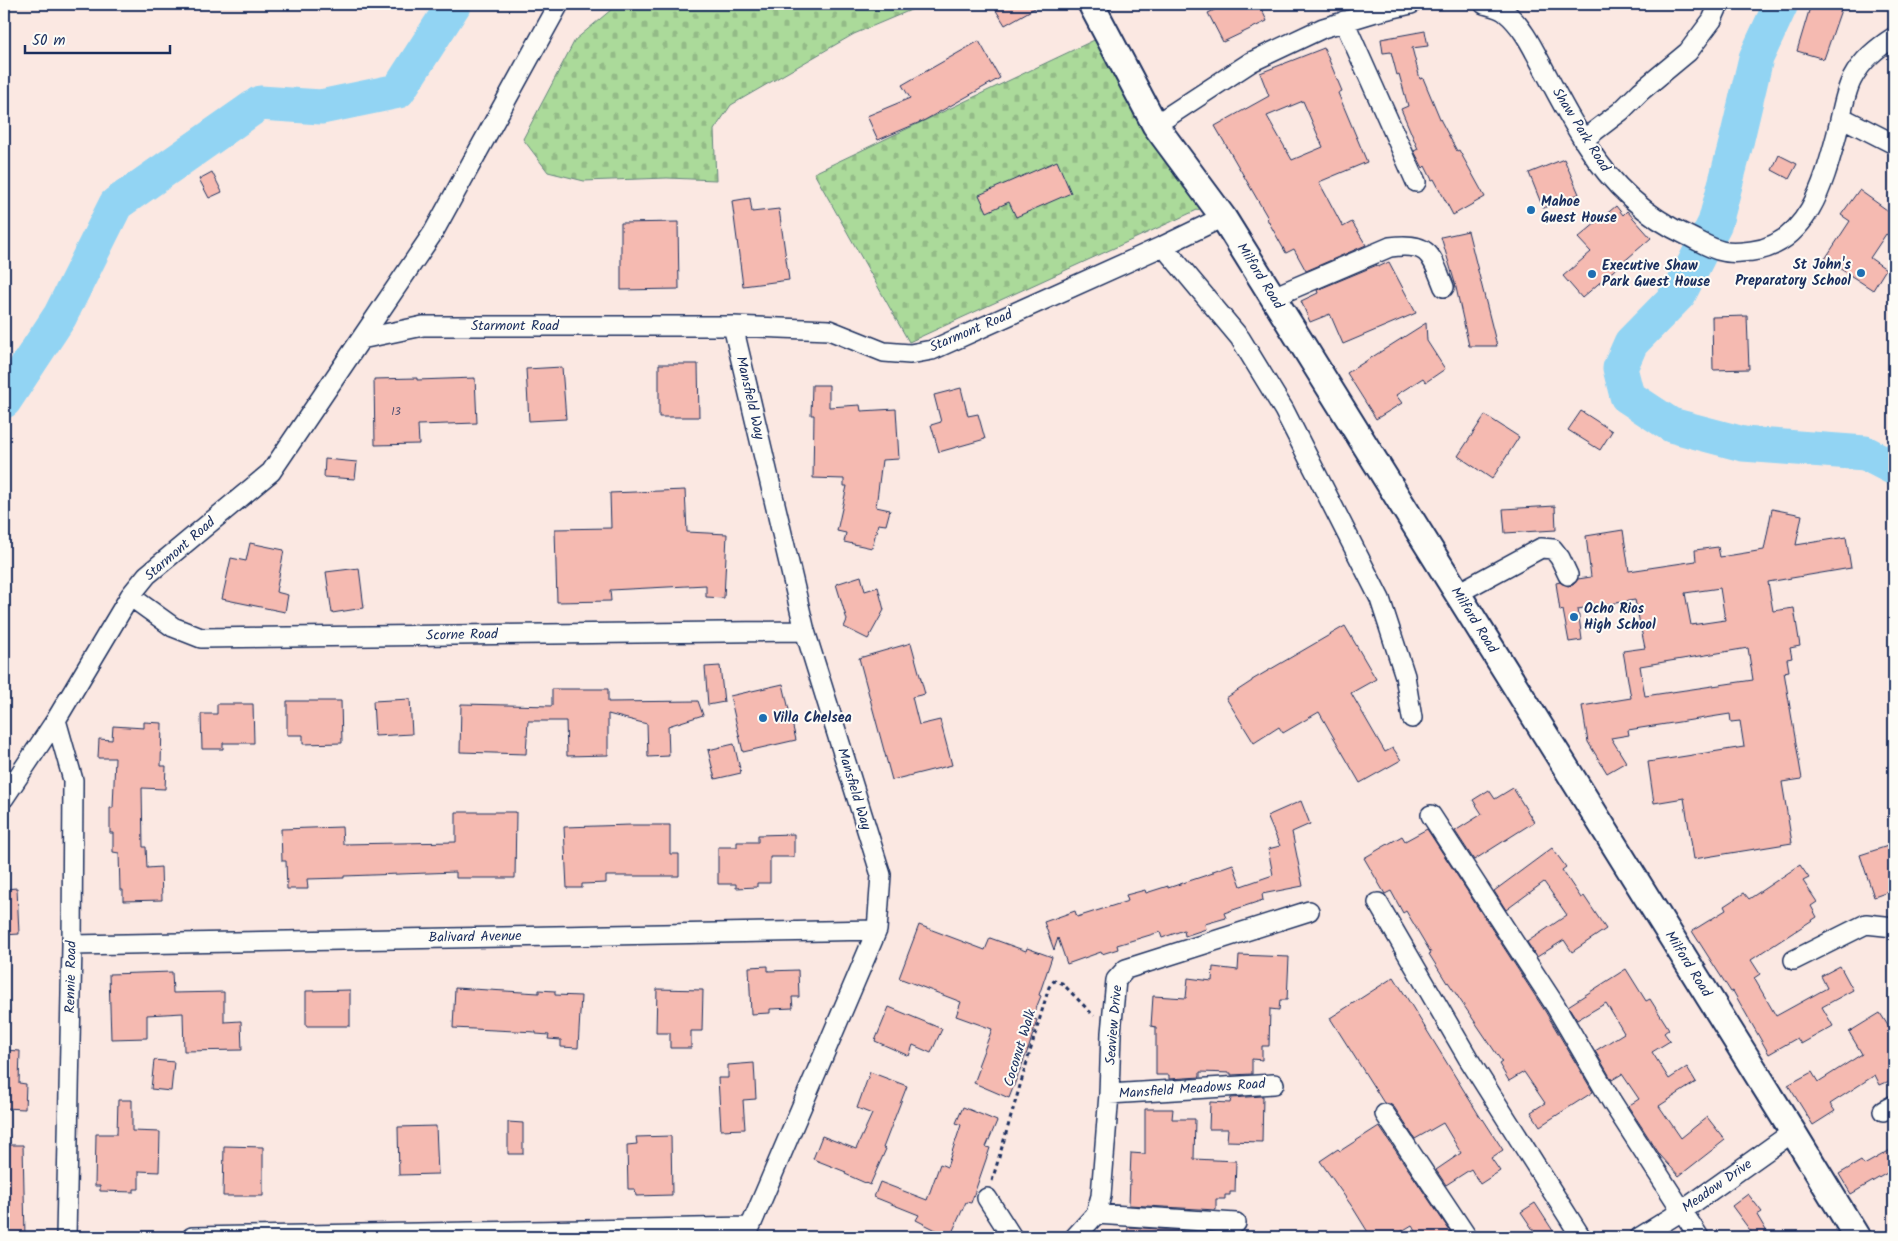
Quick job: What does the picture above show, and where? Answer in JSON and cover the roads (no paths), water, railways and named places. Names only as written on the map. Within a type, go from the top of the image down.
[{"type":"main road","name":"Milford Road","points":[[1091,4],[1155,125],[1223,217],[1857,1237]]},
{"type":"street","points":[[361,339],[433,233],[559,4]]},
{"type":"street","points":[[1155,125],[1251,62],[1323,28],[1411,4]]},
{"type":"street","name":"Shaw Park Road","points":[[1484,4],[1507,7],[1526,35],[1583,140],[1609,176],[1632,201],[1664,224],[1722,251],[1757,250],[1772,246],[1791,233],[1814,203],[1825,178],[1851,81],[1862,63],[1879,46],[1894,36]]},
{"type":"street","points":[[1583,140],[1621,111],[1641,91],[1688,52],[1712,20],[1719,4]]},
{"type":"street","points":[[1344,21],[1416,182]]},
{"type":"street","points":[[1841,116],[1894,144]]},
{"type":"street","name":"Starmont Road","points":[[4,798],[56,720],[130,596],[147,575],[270,472],[361,339],[423,326],[734,326],[829,330],[884,352],[910,354],[932,350],[1223,217]]},
{"type":"street","points":[[1163,246],[1240,338],[1284,410],[1380,599],[1406,676],[1412,718]]},
{"type":"street","points":[[1273,297],[1390,247],[1404,246],[1418,247],[1426,251],[1433,260],[1444,287]]},
{"type":"street","name":"Mansfield Way","points":[[734,326],[805,631],[881,875],[877,930],[748,1232]]},
{"type":"street","points":[[1458,593],[1541,548],[1554,549],[1568,575]]},
{"type":"street","name":"Scorne Road","points":[[130,596],[173,627],[201,638],[805,631]]},
{"type":"street","name":"Rennie Road","points":[[56,720],[73,780],[72,945],[66,1237]]},
{"type":"street","points":[[1431,815],[1555,1005],[1612,1102],[1699,1237]]},
{"type":"street","points":[[1378,903],[1468,1058],[1580,1237]]},
{"type":"street","name":"Seaview Drive","points":[[1075,1237],[1096,1214],[1101,1196],[1116,980],[1126,968],[1309,911]]},
{"type":"street","points":[[1794,960],[1866,924],[1894,927]]},
{"type":"street","name":"Balivard Avenue","points":[[72,945],[877,930]]},
{"type":"street","name":"Mansfield Meadows Road","points":[[1109,1094],[1274,1084]]},
{"type":"street","points":[[1385,1114],[1467,1237]]},
{"type":"street","name":"Meadow Drive","points":[[1640,1237],[1682,1211],[1793,1132]]},
{"type":"street","points":[[987,1198],[1012,1237]]},
{"type":"street","points":[[1096,1214],[1236,1223]]},
{"type":"street","points":[[192,1237],[748,1232]]},
{"type":"waterway","points":[[4,401],[60,316],[116,204],[260,103],[321,107],[398,91],[454,4]]},
{"type":"waterway","points":[[1781,4],[1756,58],[1715,223],[1679,294],[1631,343],[1620,368],[1627,396],[1671,425],[1743,444],[1865,453],[1894,468]]},
{"type":"place","name":"Mahoe Guest House","points":[[1531,210]]},
{"type":"place","name":"St John's Preparatory School","points":[[1861,273]]},
{"type":"place","name":"Executive Shaw Park Guest House","points":[[1592,274]]},
{"type":"place","name":"Ocho Rios High School","points":[[1574,617]]},
{"type":"place","name":"Villa Chelsea","points":[[763,718]]}]
